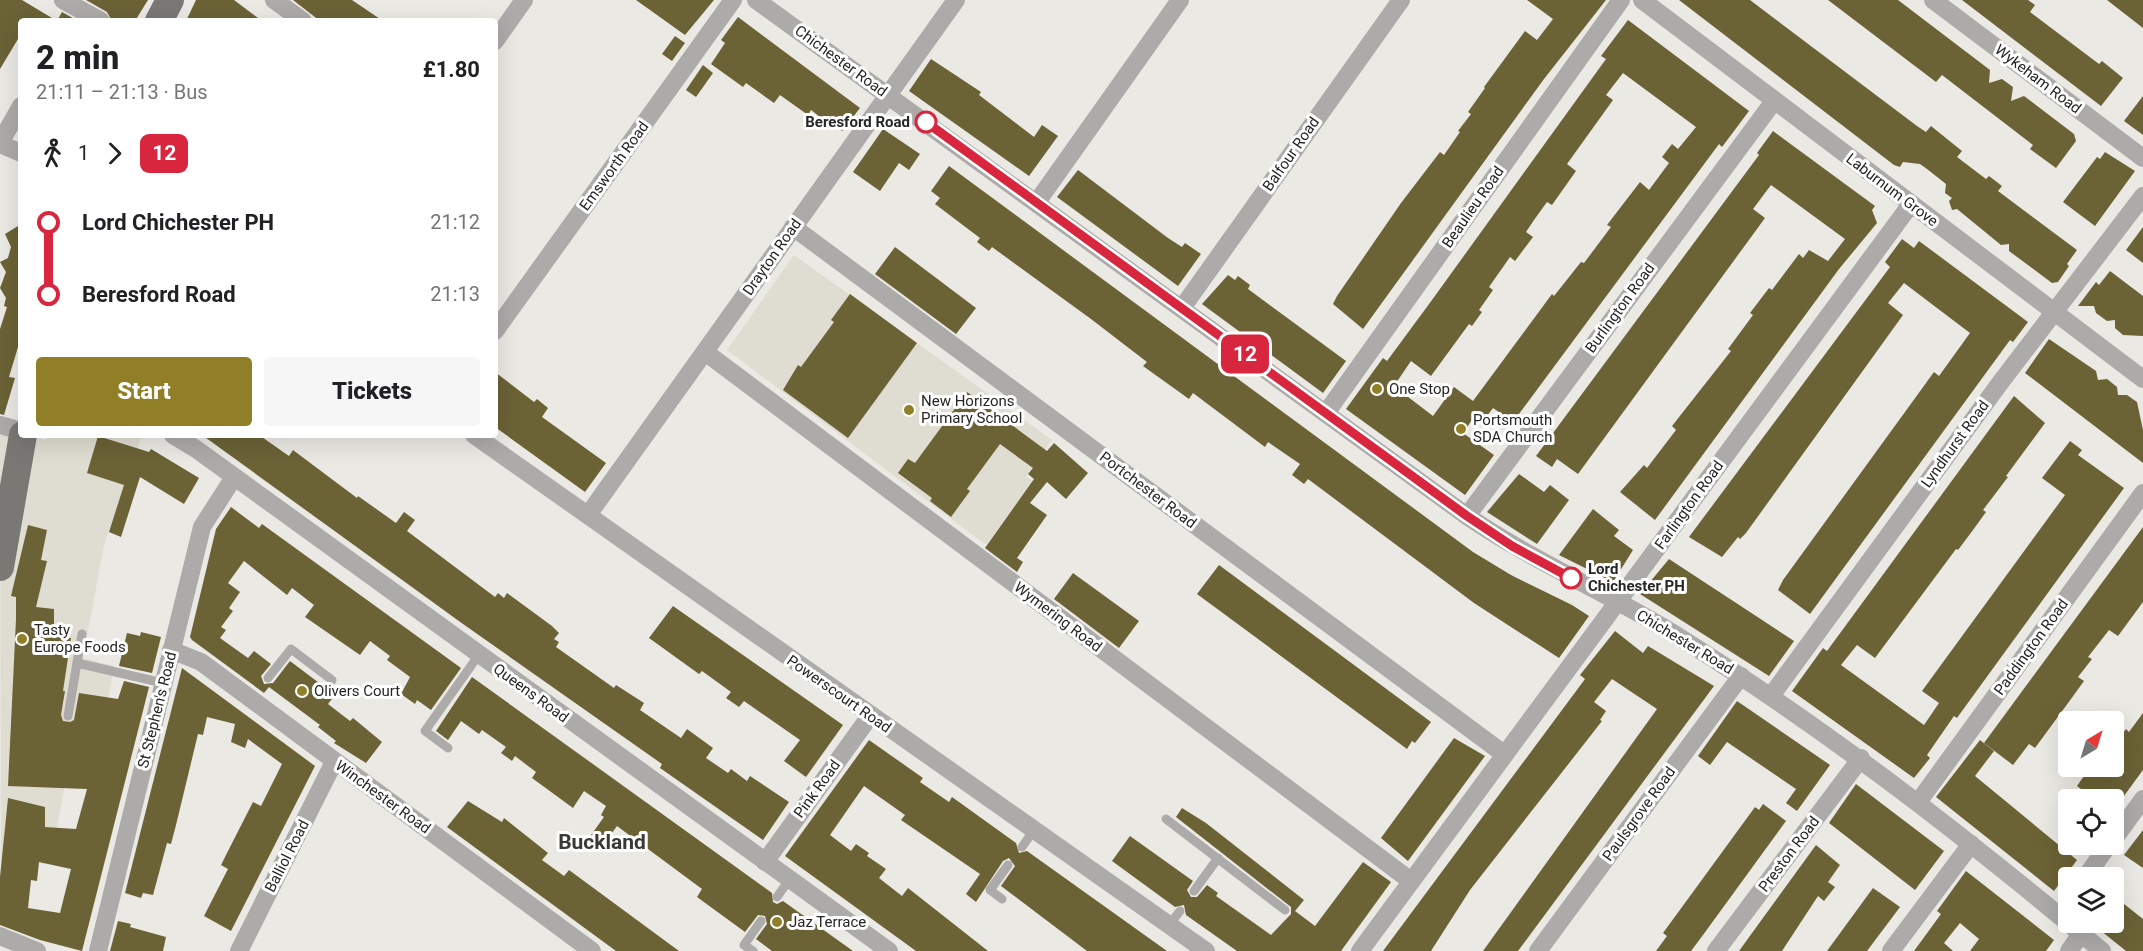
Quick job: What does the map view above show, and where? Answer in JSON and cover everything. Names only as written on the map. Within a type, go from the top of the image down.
[{"type":"main road","points":[[161,18],[170,0]]},
{"type":"main road","points":[[0,567],[22,438]]},
{"type":"street","points":[[63,0],[96,18]]},
{"type":"street","points":[[274,0],[299,18]]},
{"type":"street","points":[[498,37],[524,0]]},
{"type":"street","name":"Emsworth Road","points":[[498,327],[733,0]]},
{"type":"street","name":"Chichester Road","points":[[756,0],[1467,516],[1512,546],[1618,602],[1772,696],[1919,801],[1971,844],[2058,904]]},
{"type":"street","name":"Drayton Road","points":[[588,515],[956,0]]},
{"type":"street","points":[[1037,202],[1180,0]]},
{"type":"street","name":"Balfour Road","points":[[1182,308],[1401,0]]},
{"type":"street","name":"Beaulieu Road","points":[[1326,414],[1620,0]]},
{"type":"street","name":"Laburnum Grove","points":[[1642,0],[2143,378]]},
{"type":"street","name":"Wykeham Road","points":[[1933,0],[2143,158]]},
{"type":"street","name":"Burlington Road","points":[[1467,516],[1774,100]]},
{"type":"street","points":[[18,111],[0,144],[18,152]]},
{"type":"street","name":"Lyndhurst Road","points":[[1772,696],[2055,311],[2143,196]]},
{"type":"street","name":"Farlington Road","points":[[1360,951],[1911,204]]},
{"type":"street","name":"Portchester Road","points":[[793,226],[1504,754]]},
{"type":"street","name":"Wymering Road","points":[[705,352],[1411,881]]},
{"type":"street","points":[[0,425],[18,430]]},
{"type":"street","name":"Queens Road","points":[[178,438],[889,951]]},
{"type":"street","name":"Powerscourt Road","points":[[478,438],[1034,830],[1175,918],[1206,951]]},
{"type":"street","name":"St Stephen's Road","points":[[98,951],[202,527],[234,477]]},
{"type":"street","name":"Paddington Road","points":[[1919,801],[2143,493]]},
{"type":"street","name":"Winchester Road","points":[[171,650],[201,662],[256,695],[334,762],[592,951]]},
{"type":"street","name":"Paulsgrove Road","points":[[1538,951],[1741,676]]},
{"type":"street","name":"Pink Road","points":[[765,862],[870,716]]},
{"type":"street","name":"Preston Road","points":[[1716,951],[1861,758]]},
{"type":"street","name":"Balliol Road","points":[[239,951],[334,762]]},
{"type":"street","points":[[2124,826],[2143,800]]},
{"type":"street","points":[[1891,951],[1971,844]]},
{"type":"street","points":[[2068,951],[2081,934]]},
{"type":"street","name":"Chichester Road","points":[[2081,934],[2102,951]]},
{"type":"street","points":[[0,936],[37,951]]},
{"type":"lane","points":[[68,716],[82,634]]},
{"type":"lane","points":[[268,678],[291,649],[332,680]]},
{"type":"lane","points":[[448,748],[425,730],[478,656]]},
{"type":"lane","points":[[77,663],[163,683]]},
{"type":"lane","points":[[1166,819],[1285,910]]},
{"type":"lane","points":[[1022,847],[1034,830]]},
{"type":"lane","points":[[1194,891],[1218,858]]},
{"type":"lane","points":[[1002,899],[990,890],[1008,865]]},
{"type":"lane","points":[[777,897],[789,880]]},
{"type":"lane","points":[[753,951],[744,945],[761,921]]},
{"type":"shaded area","name":"New Horizons Primary School","points":[[794,255],[1052,440],[1026,476],[1032,481],[986,545],[727,350]]},
{"type":"shaded area","points":[[0,430],[18,434],[18,438],[46,440],[47,438],[141,438],[104,545],[83,658],[114,666],[102,734],[70,758],[50,864],[1,861]]},
{"type":"building","points":[[0,0],[22,0],[52,18],[18,18],[18,39],[0,69]]},
{"type":"building","points":[[86,0],[148,0],[137,18],[110,18],[107,12]]},
{"type":"building","points":[[196,0],[234,0],[258,18],[187,18]]},
{"type":"building","points":[[293,0],[352,0],[379,18],[316,18]]},
{"type":"building","points":[[636,0],[714,0],[685,35]]},
{"type":"building","points":[[1527,0],[1606,0],[1544,79],[1363,329],[1333,304],[1401,203],[1440,152],[1444,155],[1471,114],[1468,112],[1484,87],[1525,31],[1537,40],[1553,19]]},
{"type":"building","points":[[1679,0],[1750,0],[1917,126],[1926,132],[1931,126],[1962,151],[1957,157],[1986,179],[1989,176],[2002,186],[1998,191],[2077,250],[2058,282],[2052,283],[2009,251],[2009,244],[2001,245],[1957,209],[1952,210],[1949,201],[1952,198],[1945,193],[1946,184],[1927,169],[1920,164],[1903,162],[1900,167],[1894,165]]},
{"type":"building","points":[[1828,0],[1898,0],[1990,70],[1989,83],[2002,79],[2013,87],[2011,101],[2024,96],[2074,134],[2076,141],[2056,168],[2030,149],[2033,145],[1942,75],[1936,82]]},
{"type":"building","points":[[1962,0],[2028,0],[2035,5],[2030,12],[2099,64],[2102,61],[2123,78],[2101,106]]},
{"type":"building","points":[[2107,0],[2143,0],[2143,28]]},
{"type":"building","points":[[62,12],[73,18],[59,18]]},
{"type":"building","points":[[738,17],[860,108],[842,131],[835,126],[834,128],[811,110],[808,115],[780,95],[774,103],[746,83],[743,87],[711,64],[725,43],[721,40]]},
{"type":"building","points":[[1628,20],[1749,111],[1722,147],[1719,144],[1513,422],[1493,408],[1484,420],[1476,414],[1463,433],[1494,455],[1465,495],[1346,409],[1383,358],[1387,361],[1432,300],[1606,59],[1601,56]],"holes":[[[1623,73],[1696,127],[1678,149],[1672,144],[1662,157],[1669,163],[1649,190],[1640,182],[1607,225],[1611,227],[1584,263],[1581,262],[1554,296],[1552,294],[1473,401],[1454,387],[1433,416],[1395,387],[1411,361],[1431,376],[1469,324],[1472,326],[1482,312],[1479,310],[1493,290],[1489,287],[1510,257],[1515,261],[1533,237],[1526,232],[1534,220],[1547,202],[1552,205],[1576,171],[1567,164],[1613,100],[1606,95]]]},
{"type":"building","points":[[675,36],[685,43],[672,61],[662,54]]},
{"type":"building","points":[[931,59],[981,92],[979,95],[1034,137],[1042,125],[1058,136],[1029,176],[909,91]]},
{"type":"building","points":[[703,65],[713,73],[696,97],[686,90]]},
{"type":"building","points":[[2143,96],[2143,135],[2124,121]]},
{"type":"building","points":[[883,129],[920,154],[909,170],[899,163],[880,191],[853,172]]},
{"type":"building","points":[[1773,131],[1875,206],[1872,210],[1877,223],[1839,269],[1655,520],[1620,492],[1644,465],[1647,468],[1676,430],[1672,426],[1731,351],[1728,349],[1753,315],[1750,313],[1769,288],[1772,290],[1799,254],[1803,258],[1809,250],[1828,261],[1845,239],[1771,185],[1753,209],[1765,218],[1578,474],[1557,459],[1552,467],[1536,456],[1759,155],[1757,153]]},
{"type":"building","points":[[2105,152],[2135,171],[2095,226],[2063,202],[2097,157],[2100,159]]},
{"type":"building","points":[[949,166],[1473,552],[1589,616],[1559,658],[1474,603],[1308,479],[1304,484],[1292,475],[1300,464],[1268,442],[1265,447],[1193,393],[1189,399],[1143,366],[1147,362],[1091,319],[992,247],[989,251],[977,242],[980,238],[935,204],[940,198],[931,191]]},
{"type":"building","points":[[1078,170],[1168,238],[1182,247],[1185,243],[1201,254],[1178,286],[1057,197]]},
{"type":"building","points":[[18,226],[18,347],[9,377],[15,378],[4,415],[0,414],[0,329],[7,307],[4,306],[6,298],[0,288],[6,272],[0,262],[8,258],[11,247],[5,234]]},
{"type":"building","points":[[2143,227],[2143,263],[2126,250]]},
{"type":"building","points":[[1902,239],[1914,248],[1919,241],[2028,322],[2013,342],[2010,340],[1810,614],[1778,590],[1783,580],[1934,372],[1939,376],[1970,333],[1904,283],[1888,303],[1903,315],[1746,533],[1740,539],[1738,537],[1722,557],[1689,537],[1890,267],[1885,262]]},
{"type":"building","points":[[895,247],[976,308],[956,334],[875,274]]},
{"type":"building","points":[[2110,271],[2143,296],[2143,336],[2123,335],[2115,328],[2115,320],[2107,321],[2096,313],[2094,306],[2078,306],[2096,282],[2099,285]]},
{"type":"building","points":[[1228,275],[1235,280],[1238,276],[1250,285],[1248,289],[1346,361],[1323,393],[1202,304]]},
{"type":"building","points":[[850,294],[917,343],[848,438],[783,390],[798,365],[801,367],[834,322],[831,320]]},
{"type":"building","points":[[2049,339],[2096,371],[2098,380],[2107,379],[2117,387],[2118,395],[2127,395],[2137,402],[2143,430],[2143,463],[2025,373]]},
{"type":"building","points":[[498,374],[534,402],[537,399],[548,408],[542,417],[606,463],[585,492],[498,429]]},
{"type":"building","points":[[967,392],[1047,451],[1054,443],[1088,473],[1066,499],[1047,482],[1030,503],[1047,515],[1017,558],[1023,562],[1017,572],[985,548],[1034,479],[1028,474],[1033,468],[1000,444],[967,489],[970,491],[951,517],[930,501],[932,498],[898,473],[908,459],[915,463]]},
{"type":"building","points":[[2014,396],[2045,423],[1983,510],[1986,512],[1973,530],[1958,550],[1956,549],[1875,658],[1857,645],[1841,665],[1924,725],[1939,703],[1922,691],[2065,495],[2042,478],[2070,441],[2082,450],[2078,455],[2124,488],[1957,718],[1954,716],[1927,755],[1930,758],[1914,778],[1792,691],[1823,648],[1827,651]]},
{"type":"building","points":[[97,438],[104,438],[149,452],[151,449],[199,478],[184,504],[140,477],[121,537],[109,532],[124,485],[87,473]]},
{"type":"building","points":[[206,438],[263,438],[289,456],[293,450],[357,498],[358,496],[396,523],[404,512],[415,520],[407,531],[495,597],[498,593],[504,598],[507,593],[552,626],[559,633],[554,639],[559,642],[556,647],[614,688],[616,685],[644,703],[640,710],[681,738],[687,729],[713,748],[706,758],[728,773],[731,769],[747,781],[750,776],[789,802],[763,840],[660,768],[662,764],[463,624]]},
{"type":"building","points":[[1519,474],[1544,492],[1550,485],[1569,500],[1537,544],[1487,512]]},
{"type":"building","points":[[231,507],[259,528],[262,524],[461,668],[431,710],[417,700],[415,704],[401,694],[410,677],[387,660],[390,656],[370,641],[360,655],[305,617],[314,605],[292,588],[287,595],[244,561],[228,583],[240,592],[229,608],[233,611],[221,627],[226,630],[220,638],[248,658],[254,651],[271,664],[261,676],[264,684],[273,683],[290,661],[335,695],[328,704],[350,721],[353,718],[382,742],[366,763],[334,743],[336,741],[318,727],[320,725],[269,687],[264,693],[190,637],[216,529]]},
{"type":"building","points":[[1593,509],[1619,530],[1614,536],[1633,550],[1613,582],[1559,555]]},
{"type":"building","points":[[28,525],[47,530],[41,560],[47,561],[36,607],[54,609],[54,635],[71,638],[63,691],[65,691],[61,715],[63,721],[74,720],[79,693],[118,699],[124,681],[149,687],[82,951],[40,940],[0,925],[0,877],[8,798],[45,807],[45,827],[76,829],[87,789],[8,786],[16,619],[16,597],[11,596]],"holes":[[[39,862],[71,869],[60,913],[28,908],[31,880],[37,881]]]},
{"type":"building","points":[[2143,527],[2143,602],[2118,636],[2109,630],[2088,657],[2092,659],[2078,677],[2084,681],[2062,711],[2058,711],[2058,717],[2035,748],[2029,744],[2013,765],[1984,743]]},
{"type":"building","points":[[1669,559],[1794,641],[1769,676],[1640,594]]},
{"type":"building","points":[[1219,565],[1431,722],[1415,743],[1412,741],[1407,749],[1197,594]]},
{"type":"building","points":[[1073,573],[1139,621],[1119,648],[1054,599]]},
{"type":"building","points":[[673,606],[843,725],[806,777],[784,761],[800,740],[744,701],[739,707],[726,698],[731,692],[702,671],[699,674],[649,638]]},
{"type":"building","points":[[1615,631],[1643,653],[1648,646],[1714,686],[1518,951],[1483,951],[1657,709],[1612,679],[1594,702],[1606,711],[1600,720],[1602,721],[1470,890],[1431,951],[1383,951],[1585,679],[1580,675]]},
{"type":"building","points":[[141,632],[161,637],[152,673],[119,666],[127,633],[140,636]]},
{"type":"building","points":[[182,668],[315,766],[231,931],[204,916],[228,869],[221,865],[253,802],[261,806],[282,764],[248,739],[245,748],[231,742],[235,724],[207,717],[203,735],[198,734],[171,844],[167,843],[153,895],[143,893],[141,898],[125,893]]},
{"type":"building","points":[[472,677],[772,893],[773,902],[777,904],[783,901],[853,951],[772,951],[756,939],[767,924],[765,916],[758,915],[745,932],[697,897],[702,889],[617,826],[599,851],[586,842],[604,817],[601,815],[606,806],[584,791],[573,808],[532,778],[536,772],[515,756],[512,761],[501,753],[506,747],[482,730],[479,734],[461,721],[448,740],[436,731]]},
{"type":"building","points":[[1737,701],[1830,765],[1797,811],[1786,803],[1796,789],[1727,742],[1710,765],[1698,756]]},
{"type":"building","points":[[2143,713],[2143,770],[2124,796],[2124,789],[2081,789],[2077,786],[2083,777],[2124,777],[2124,732],[2126,729],[2129,732]]},
{"type":"building","points":[[1454,738],[1485,756],[1408,861],[1381,838]]},
{"type":"building","points":[[869,740],[923,778],[920,782],[949,802],[952,797],[1016,843],[1019,853],[1027,851],[1167,951],[1087,951],[1001,886],[1015,866],[1009,858],[1003,861],[976,902],[966,894],[980,874],[901,820],[905,815],[864,786],[830,835],[851,851],[856,844],[869,853],[867,856],[886,869],[879,878],[902,896],[908,888],[988,951],[916,951],[785,856]]},
{"type":"building","points":[[1980,740],[1994,751],[1975,776],[2058,844],[2058,855],[2071,855],[2077,860],[2072,867],[2058,867],[2058,886],[2054,891],[1936,797]]},
{"type":"building","points":[[1856,784],[1944,851],[1915,890],[1829,823]]},
{"type":"building","points":[[468,801],[502,822],[504,818],[548,853],[542,860],[564,876],[569,870],[679,951],[616,951],[447,827]]},
{"type":"building","points":[[1763,804],[1786,821],[1691,951],[1656,951],[1667,936],[1663,933],[1755,807],[1759,810]]},
{"type":"building","points":[[1182,808],[1206,823],[1304,900],[1295,911],[1315,926],[1363,862],[1391,882],[1341,951],[1237,951],[1186,915],[1184,905],[1175,907],[1112,861],[1130,836],[1193,881],[1187,890],[1191,897],[1197,897],[1207,885],[1218,893],[1216,896],[1271,935],[1291,914],[1291,907],[1176,817]]},
{"type":"building","points":[[2143,830],[2143,868],[2124,855]]},
{"type":"building","points":[[1816,845],[1840,865],[1828,882],[1835,887],[1824,901],[1818,896],[1782,951],[1739,951]]},
{"type":"building","points":[[1966,871],[2054,940],[2046,951],[1970,951],[1979,939],[1960,923],[1944,943],[1953,951],[1914,951],[1941,914],[1937,911]]},
{"type":"building","points":[[1873,888],[1900,907],[1867,951],[1827,951]]},
{"type":"building","points":[[2124,904],[2143,919],[2143,951],[2126,951],[2104,933],[2124,933]]},
{"type":"building","points":[[118,921],[131,924],[130,927],[166,937],[163,951],[110,951]]},
{"type":"bus line","name":"12","points":[[926,122],[1467,516],[1512,546],[1571,578]]},
{"type":"place","name":"Beresford Road","points":[[926,122]]},
{"type":"place","name":"One Stop","points":[[1377,389]]},
{"type":"place","name":"New Horizons Primary School","points":[[909,410]]},
{"type":"place","name":"Portsmouth SDA Church","points":[[1461,429]]},
{"type":"place","name":"Lord Chichester PH","points":[[1571,578]]},
{"type":"place","name":"Tasty Europe Foods","points":[[22,639]]},
{"type":"place","name":"Olivers Court","points":[[302,691]]},
{"type":"place","name":"Jaz Terrace","points":[[777,922]]},
{"type":"district","name":"Buckland","points":[[602,842]]}]
